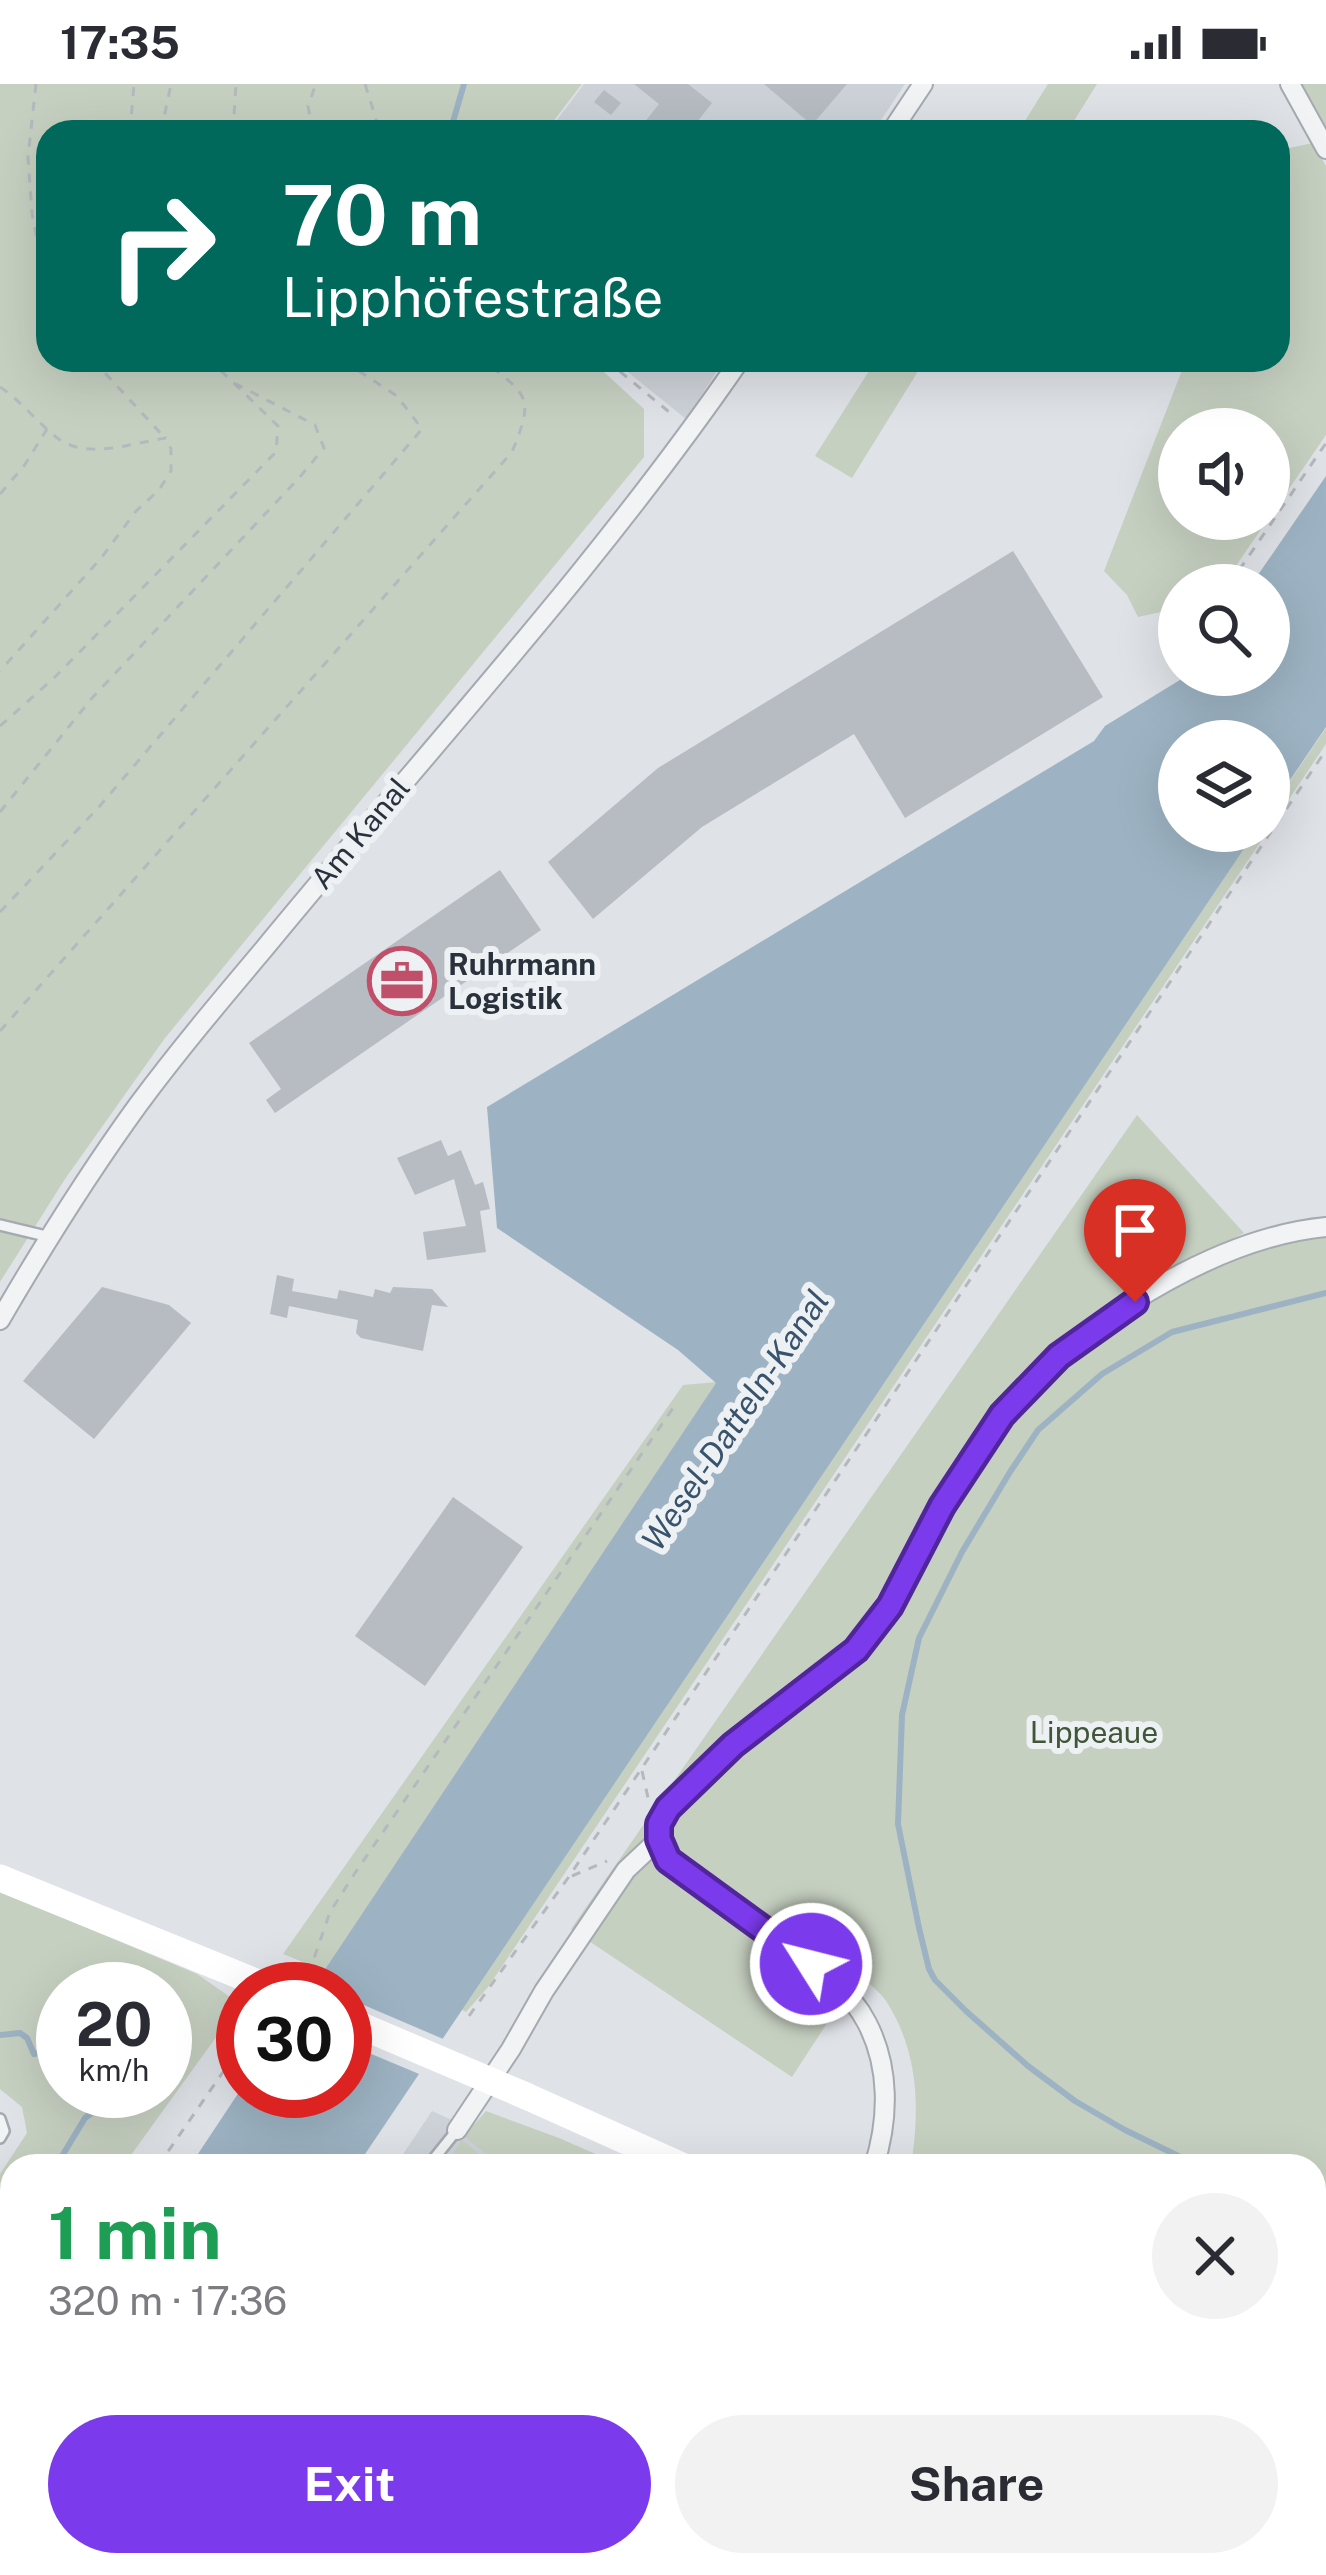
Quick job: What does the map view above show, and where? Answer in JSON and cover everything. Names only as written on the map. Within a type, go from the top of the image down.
[{"type":"main road","points":[[0,1878],[216,1966]]},
{"type":"main road","points":[[372,2030],[655,2154]]},
{"type":"street","points":[[899,120],[922,84]]},
{"type":"street","points":[[1290,84],[1326,149]]},
{"type":"street","name":"Am Kanal","points":[[0,1320],[96,1165],[179,1050],[618,528],[732,372]]},
{"type":"street","points":[[878,2154],[886,2095],[879,2052],[866,2020],[848,1996],[811,1964],[668,1860],[659,1839],[659,1824],[689,1785],[756,1726],[840,1665],[872,1633],[971,1459],[1002,1415],[1059,1356],[1135,1302],[1205,1262],[1274,1236],[1326,1228]]},
{"type":"street","points":[[457,2131],[626,1870],[659,1839]]},
{"type":"lane","points":[[0,1225],[50,1237]]},
{"type":"lane","points":[[0,2119],[4,2132],[0,2138]]},
{"type":"lane","points":[[438,2154],[457,2131]]},
{"type":"path","points":[[36,84],[28,157],[36,234]]},
{"type":"path","points":[[131,120],[134,84]]},
{"type":"path","points":[[164,120],[171,84]]},
{"type":"path","points":[[234,120],[236,84]]},
{"type":"path","points":[[311,120],[308,106],[316,84]]},
{"type":"path","points":[[365,84],[376,120]]},
{"type":"path","points":[[0,671],[171,471],[166,438],[104,372]]},
{"type":"path","points":[[0,726],[56,677],[276,452],[278,426],[223,372]]},
{"type":"path","points":[[0,912],[114,790],[422,429],[398,396],[361,372]]},
{"type":"path","points":[[0,1031],[512,452],[526,404],[517,387],[498,372]]},
{"type":"path","points":[[621,372],[692,430]]},
{"type":"path","points":[[0,812],[92,698],[324,448],[315,425],[236,384]]},
{"type":"path","points":[[0,387],[68,446],[88,449],[166,438]]},
{"type":"path","points":[[0,494],[47,429]]},
{"type":"path","points":[[1243,564],[1326,443]]},
{"type":"path","points":[[469,2016],[568,1878],[1326,750]]},
{"type":"path","points":[[313,1962],[330,1912],[355,1873],[673,1408]]},
{"type":"path","points":[[166,2154],[216,2082]]},
{"type":"shaded area","points":[[584,84],[905,84],[881,120],[557,120]]},
{"type":"shaded area","points":[[628,372],[716,372],[686,419]]},
{"type":"shaded area","points":[[432,2111],[527,2154],[403,2154]]},
{"type":"green space","points":[[0,84],[582,84],[554,120],[36,120],[36,372],[604,372],[644,409],[644,457],[165,1038],[65,1179],[0,1282]]},
{"type":"green space","points":[[1048,84],[1097,84],[1074,120],[1026,120]]},
{"type":"green space","points":[[1299,84],[1326,84],[1326,134]]},
{"type":"green space","points":[[1313,143],[1326,166],[1326,435],[1290,487],[1290,408],[1167,408],[1181,372],[1290,372],[1290,148]]},
{"type":"green space","points":[[868,372],[918,372],[852,478],[815,456]]},
{"type":"green space","points":[[1158,432],[1158,540],[1254,540],[1237,564],[1158,564],[1158,613],[1138,617],[1127,595],[1104,571]]},
{"type":"green space","points":[[1326,728],[1326,744],[1290,798],[1290,781]]},
{"type":"green space","points":[[1242,852],[1254,852],[488,1987],[466,2012],[462,2010]]},
{"type":"green space","name":"Lippeaue","points":[[1137,1115],[1244,1233],[1099,1315],[1022,1379],[956,1464],[865,1618],[873,1641],[1008,1408],[1172,1276],[1326,1228],[1326,2154],[912,2154],[916,2102],[905,2040],[886,2001],[859,1974],[792,2077],[571,1929]]},
{"type":"green space","points":[[717,1382],[331,1962],[303,1962],[283,1954],[683,1385]]},
{"type":"green space","points":[[0,1891],[169,1962],[36,1962],[36,2118],[158,2118],[132,2154],[13,2154],[27,2133],[22,2107],[0,2089]]},
{"type":"green space","points":[[192,1972],[216,1987],[216,2037],[192,2070]]},
{"type":"green space","points":[[486,2111],[596,2154],[486,2154],[464,2136]]},
{"type":"green space","points":[[462,2140],[479,2154],[452,2154]]},
{"type":"water","name":"Wesel-Datteln-Kanal","points":[[1326,476],[1326,727],[1290,780],[1290,720],[1158,720],[1158,852],[1242,852],[365,2154],[198,2154],[222,2118],[372,2118],[372,1962],[330,1962],[716,1383],[678,1350],[497,1228],[487,1107],[1094,741],[1105,726],[1158,693],[1290,696],[1290,564],[1265,564],[1282,540],[1290,540],[1290,528]]},
{"type":"pier","points":[[372,2009],[448,2041],[424,2076],[372,2054]]},
{"type":"building","points":[[634,84],[688,84],[712,103],[699,120],[646,120],[659,104]]},
{"type":"building","points":[[764,84],[847,84],[816,120],[806,120]]},
{"type":"building","points":[[604,90],[621,103],[611,115],[594,102]]},
{"type":"building","points":[[1013,551],[1103,697],[905,818],[854,734],[702,827],[593,919],[548,862],[658,768]]},
{"type":"building","name":"Ruhrmann Logistik","points":[[500,870],[541,930],[275,1113],[266,1100],[281,1089],[249,1043]]},
{"type":"building","points":[[441,1140],[448,1156],[461,1150],[475,1185],[483,1182],[490,1209],[480,1211],[486,1252],[427,1260],[423,1232],[466,1226],[454,1179],[415,1195],[397,1158]]},
{"type":"building","points":[[277,1275],[294,1279],[292,1291],[337,1299],[339,1290],[373,1297],[375,1289],[390,1293],[393,1287],[432,1289],[448,1307],[432,1305],[423,1351],[361,1338],[356,1333],[358,1320],[289,1306],[287,1318],[270,1314]]},
{"type":"building","points":[[102,1287],[169,1305],[191,1323],[94,1439],[23,1381]]},
{"type":"building","points":[[453,1497],[523,1547],[425,1686],[355,1636]]},
{"type":"waterway","points":[[454,120],[464,84]]},
{"type":"waterway","points":[[1174,2154],[1075,2101],[1028,2066],[935,1980],[898,1824],[902,1715],[919,1638],[962,1552],[1038,1430],[1102,1374],[1172,1332],[1326,1293]]},
{"type":"waterway","points":[[0,2035],[20,2033],[36,2054]]},
{"type":"waterway","points":[[63,2154],[85,2118]]},
{"type":"place","name":"Ruhrmann Logistik","points":[[402,981]]},
{"type":"route","points":[[811,1964],[668,1860],[659,1839],[659,1824],[689,1785],[733,1745],[840,1665],[872,1633],[942,1506],[1002,1415],[1059,1356],[1135,1302]]}]
